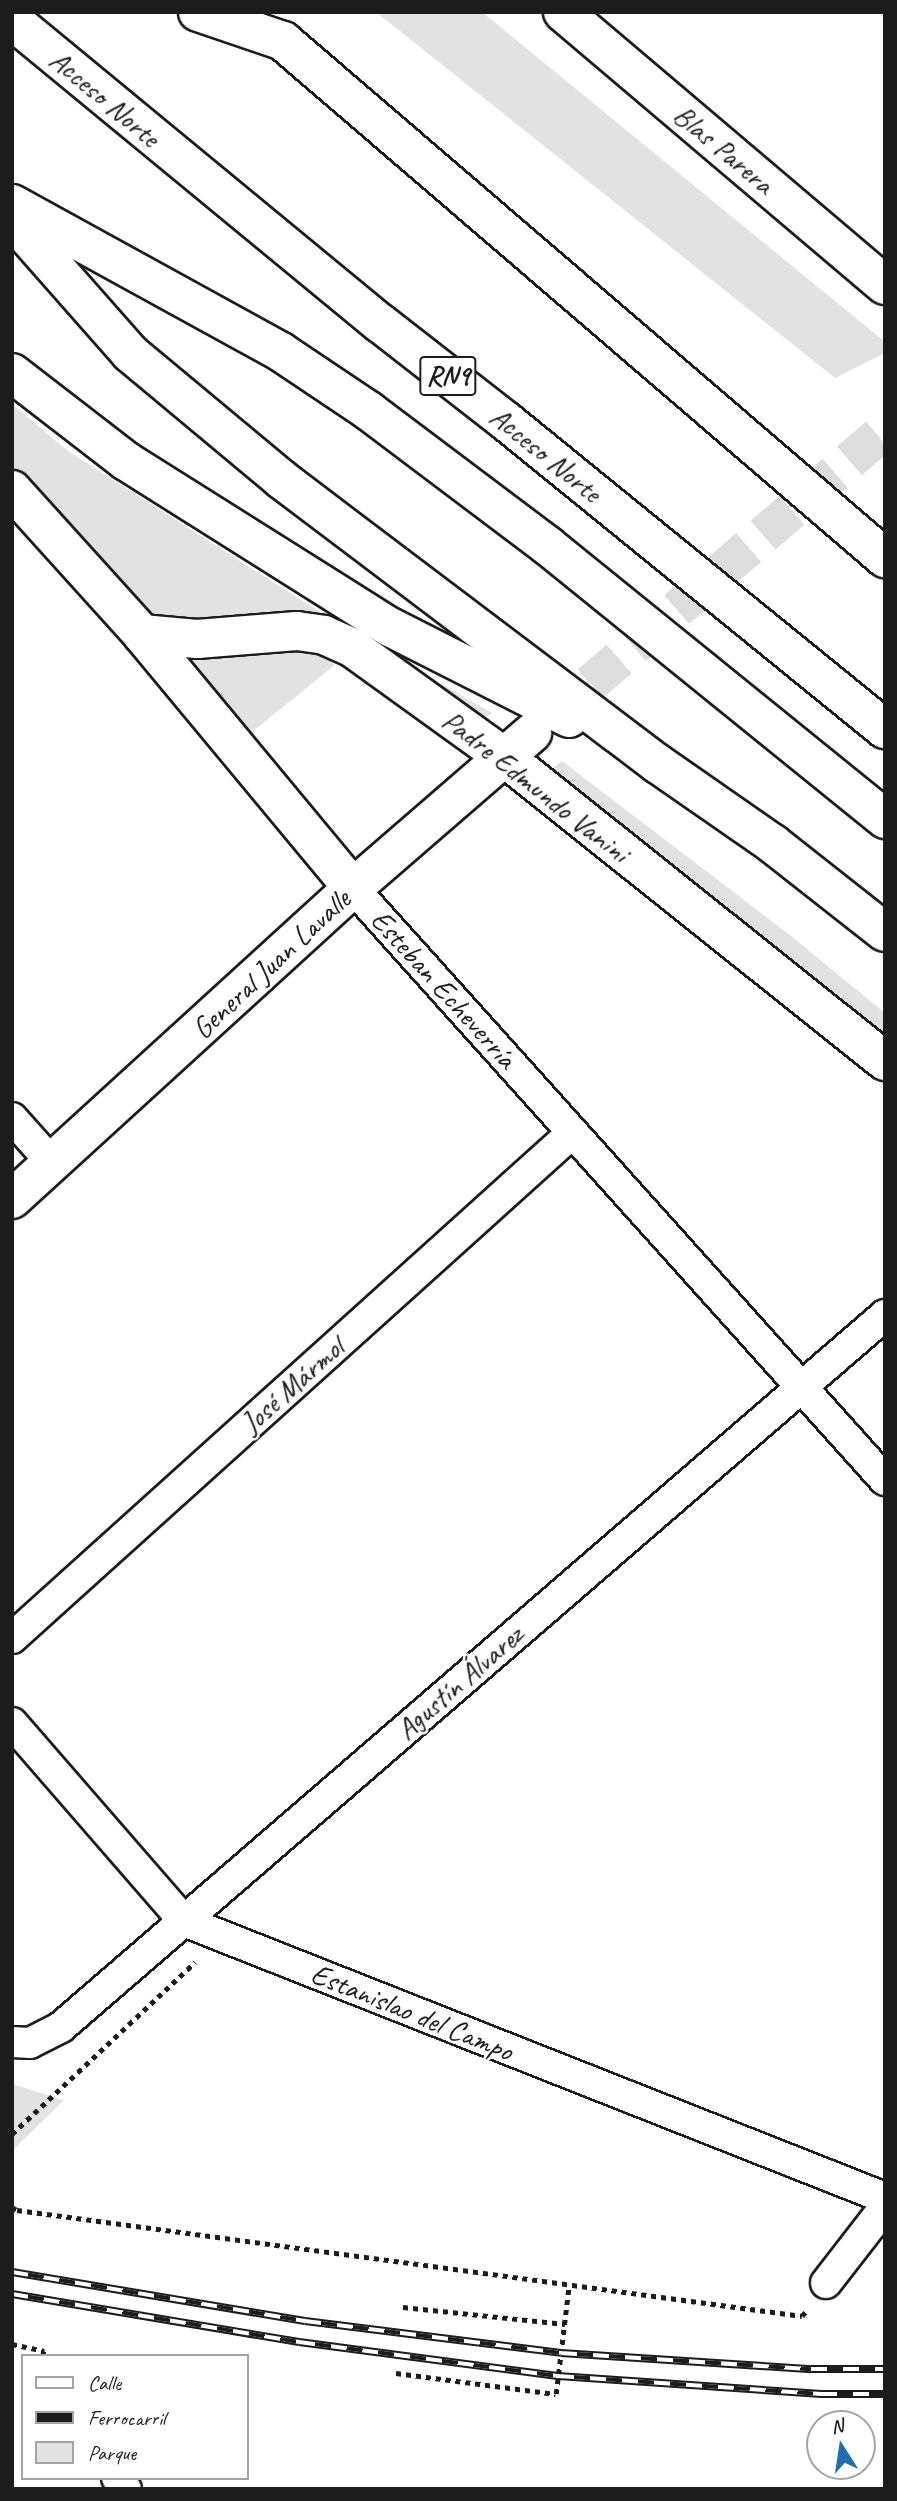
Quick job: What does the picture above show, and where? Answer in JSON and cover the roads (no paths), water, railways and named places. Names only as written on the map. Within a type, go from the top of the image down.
[{"type":"main road","points":[[198,12],[273,27],[885,558]]},
{"type":"main road","name":"Blas Parera","points":[[563,12],[885,285]]},
{"type":"main road","name":"Acceso Norte","points":[[12,20],[370,315],[507,422],[885,729]]},
{"type":"main road","points":[[12,204],[139,271],[281,352],[388,425],[548,546],[885,819]]},
{"type":"main road","points":[[12,219],[130,352],[281,479],[659,764],[773,844],[885,932]]},
{"type":"main road","points":[[12,373],[126,461],[390,627],[659,764]]},
{"type":"main road","name":"Esteban Echeverría","points":[[12,491],[142,634],[353,888]]},
{"type":"main road","name":"Padre Edmundo Vanini","points":[[142,634],[197,639],[297,631],[324,635],[353,648],[518,745],[885,1061]]},
{"type":"main road","name":"General Juan Lavalle","points":[[12,1199],[353,888],[518,745]]},
{"type":"street","name":"Esteban Echeverría","points":[[353,888],[885,1480]]},
{"type":"street","points":[[12,1118],[53,1164]]},
{"type":"street","name":"José Mármol","points":[[12,1638],[572,1133]]},
{"type":"street","name":"Agustín Álvarez","points":[[21,2043],[61,2027],[885,1315]]},
{"type":"street","name":"Estanislao del Campo","points":[[12,1723],[184,1921],[885,2199]]},
{"type":"street","points":[[826,2283],[885,2207]]},
{"type":"tunnel","points":[[547,721],[885,430]]},
{"type":"railway","points":[[12,2272],[305,2321],[561,2353],[811,2369],[885,2369]]},
{"type":"railway","points":[[12,2294],[299,2342],[558,2376],[821,2394],[885,2394]]}]
